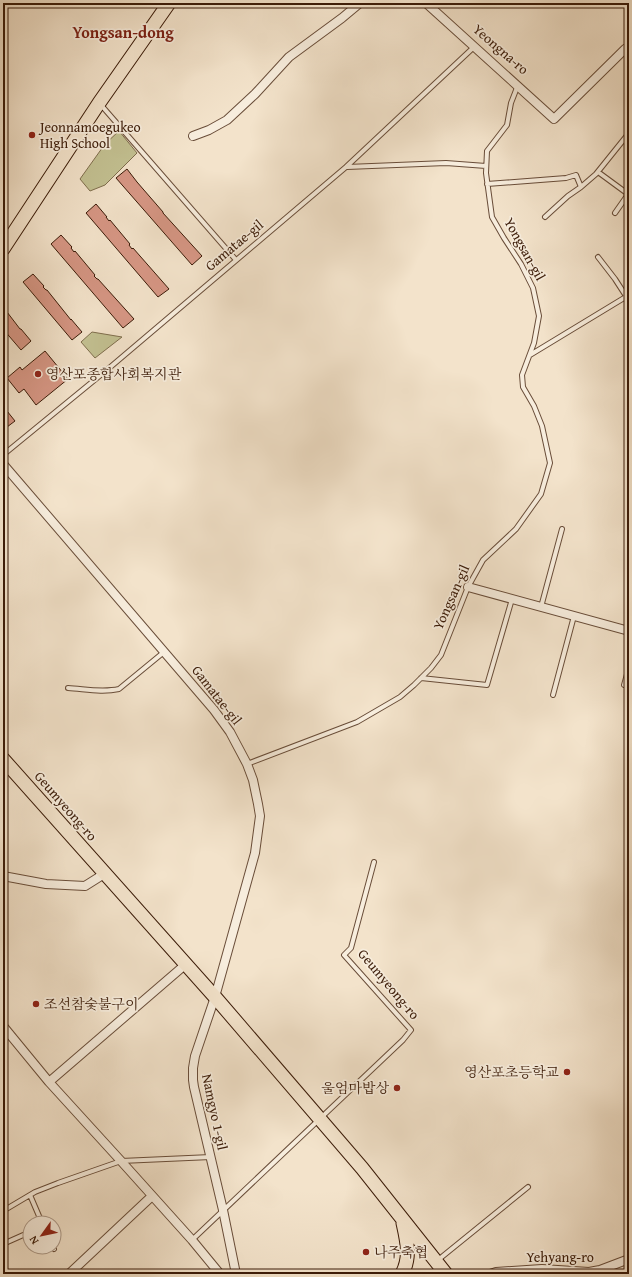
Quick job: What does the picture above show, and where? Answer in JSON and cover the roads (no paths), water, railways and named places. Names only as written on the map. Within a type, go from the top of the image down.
[{"type":"main road","points":[[3,249],[99,103],[169,3]]},
{"type":"main road","name":"Geumyeong-ro","points":[[3,759],[215,997],[362,1168],[446,1274]]},
{"type":"main road","points":[[402,1219],[408,1245],[408,1262],[402,1274]]},
{"type":"street","points":[[193,136],[209,130],[227,120],[289,57],[360,3]]},
{"type":"street","name":"Yeongna-ro","points":[[426,3],[554,119],[627,50]]},
{"type":"street","name":"Gamatae-gil","points":[[3,464],[218,715],[230,732],[247,764],[253,780],[258,804],[260,816],[259,831],[255,853],[215,997]]},
{"type":"street","points":[[468,587],[629,631]]},
{"type":"street","points":[[3,876],[46,884],[85,886],[104,874]]},
{"type":"street","points":[[48,1082],[186,964]]},
{"type":"street","name":"Namgyo 1-gil","points":[[215,997],[195,1056],[193,1080],[236,1274]]},
{"type":"street","points":[[3,1026],[48,1082],[192,1240],[220,1274]]},
{"type":"street","points":[[69,1274],[152,1196]]},
{"type":"street","name":"Yehyang-ro","points":[[490,1274],[542,1269],[589,1272],[600,1270],[629,1259]]},
{"type":"lane","name":"Gamatae-gil","points":[[3,454],[108,369],[346,167],[474,47]]},
{"type":"lane","name":"Yongsan-gil","points":[[247,764],[357,722],[400,697],[421,678],[431,668],[440,655],[468,587],[483,560],[516,529],[541,494],[550,463],[542,426],[534,406],[523,387],[522,375],[534,343],[539,316],[533,288],[521,264],[492,217],[487,184],[487,151],[507,125],[511,103],[518,85]]},
{"type":"lane","points":[[99,103],[236,260]]},
{"type":"lane","points":[[545,217],[598,172],[629,133]]},
{"type":"lane","points":[[346,167],[446,164],[486,166]]},
{"type":"lane","points":[[598,172],[629,194],[614,213]]},
{"type":"lane","points":[[487,184],[566,178],[576,175],[581,187]]},
{"type":"lane","points":[[530,355],[628,296],[598,257]]},
{"type":"lane","points":[[541,607],[562,529]]},
{"type":"lane","points":[[421,678],[487,685],[512,599]]},
{"type":"lane","points":[[553,695],[574,616]]},
{"type":"lane","points":[[68,688],[99,691],[119,689],[164,652]]},
{"type":"lane","points":[[624,685],[629,667]]},
{"type":"lane","name":"Geumyeong-ro","points":[[319,1118],[411,1030],[344,955],[351,948],[374,862]]},
{"type":"lane","points":[[192,1240],[319,1118]]},
{"type":"lane","points":[[3,1211],[30,1195],[58,1183],[121,1161],[211,1157]]},
{"type":"lane","points":[[436,1262],[528,1187]]},
{"type":"lane","points":[[30,1195],[39,1215]]},
{"type":"lane","points":[[3,1244],[22,1236]]},
{"type":"place","name":"Jeonnamoegukeo High School","points":[[32,135]]},
{"type":"place","name":"영산포종합사회복지관","points":[[38,374]]},
{"type":"place","name":"조선참숯불구이","points":[[36,1004]]},
{"type":"place","name":"영산포초등학교","points":[[567,1072]]},
{"type":"place","name":"울엄마밥상","points":[[397,1088]]},
{"type":"place","name":"나주축협","points":[[366,1252]]},
{"type":"district","name":"Yongsan-dong","points":[[123,32]]}]
